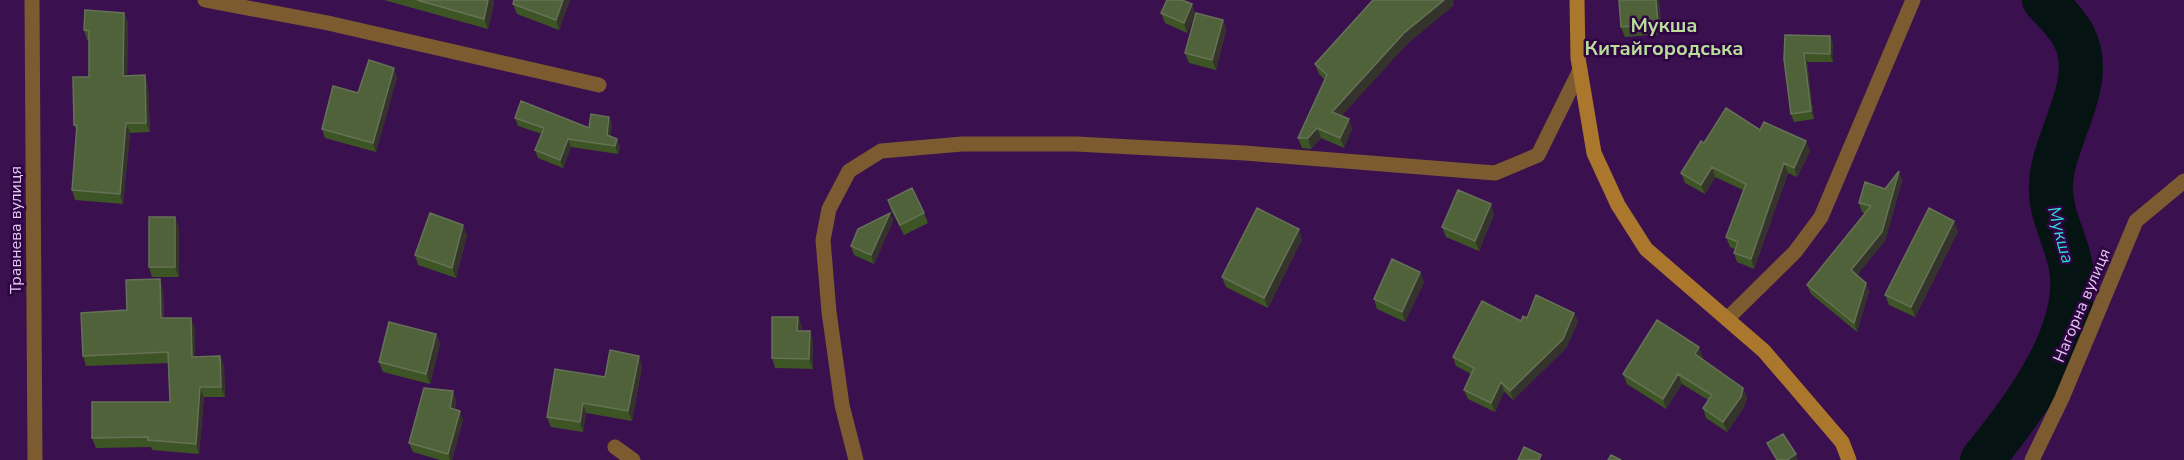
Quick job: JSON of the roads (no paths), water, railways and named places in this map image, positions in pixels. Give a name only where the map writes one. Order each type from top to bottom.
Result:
[{"type":"main road","points":[[1577,0],[1580,70],[1594,153],[1618,205],[1646,249],[1764,351],[1842,442],[1849,460]]},
{"type":"street","name":"Травнева вулиця","points":[[32,0],[35,460]]},
{"type":"street","points":[[205,0],[328,23],[599,85]]},
{"type":"street","points":[[1727,319],[1795,252],[1821,216],[1913,0]]},
{"type":"street","points":[[856,460],[840,393],[829,312],[823,240],[829,209],[849,171],[881,151],[962,144],[1076,144],[1245,153],[1495,172],[1538,154],[1580,70]]},
{"type":"street","name":"Нагорна вулиця","points":[[2032,460],[2062,398],[2136,221],[2184,181]]},
{"type":"street","points":[[615,447],[633,460]]},
{"type":"waterway","name":"Мукша","points":[[1982,460],[2013,421],[2043,374],[2056,350],[2071,300],[2070,264],[2053,208],[2051,184],[2059,147],[2078,90],[2081,71],[2080,53],[2070,30],[2044,0]]},
{"type":"district","name":"Мукша Китайгородська","points":[[1664,36]]}]
